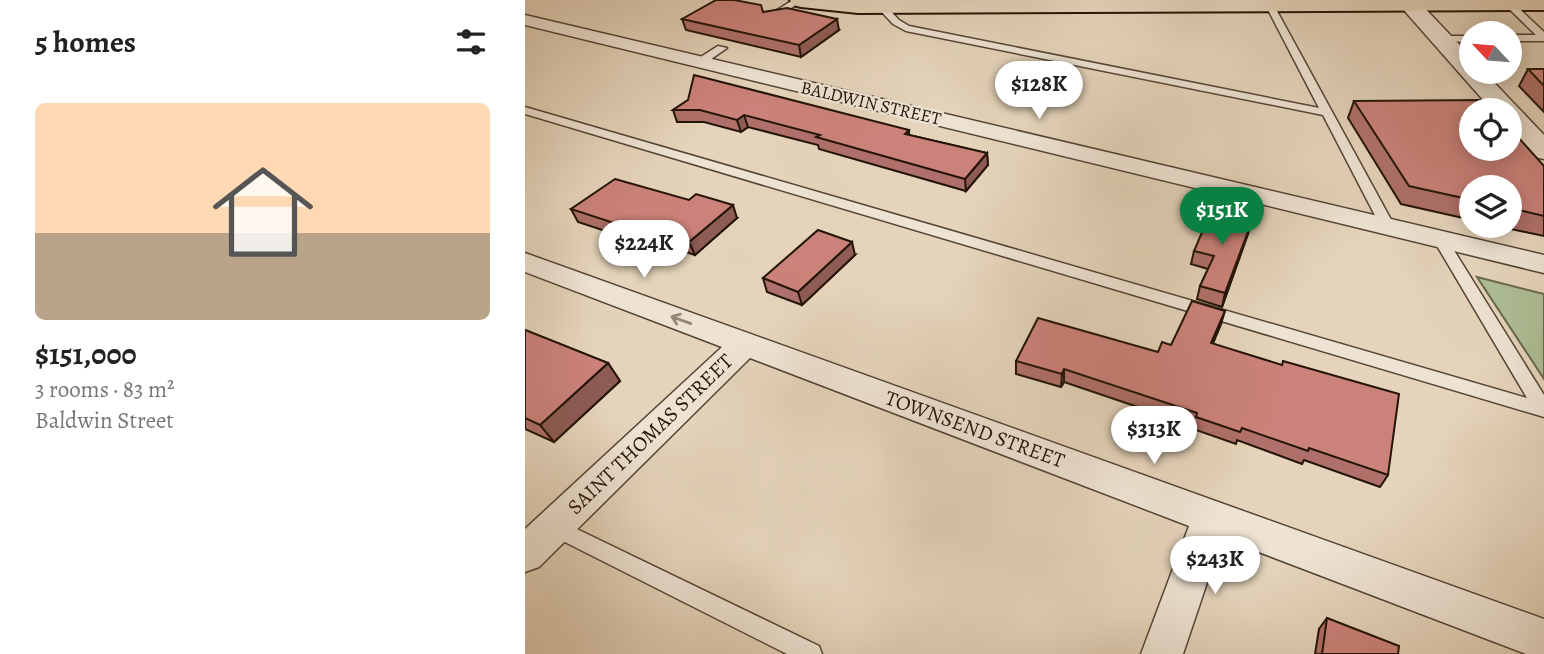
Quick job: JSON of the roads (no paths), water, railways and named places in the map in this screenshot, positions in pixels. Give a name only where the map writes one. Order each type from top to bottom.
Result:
[{"type":"main road","points":[[800,0],[881,6],[962,3],[1540,2]]},
{"type":"street","points":[[1408,2],[1495,98]]},
{"type":"street","name":"BALDWIN STREET","points":[[525,20],[1544,264]]},
{"type":"street","points":[[1522,128],[1544,151]]},
{"type":"street","name":"TOWNSEND STREET","points":[[525,262],[1544,640]]},
{"type":"street","name":"SAINT THOMAS STREET","points":[[525,554],[745,344]]},
{"type":"street","points":[[1162,654],[1211,517]]},
{"type":"lane","points":[[769,19],[800,0]]},
{"type":"lane","points":[[1268,3],[1388,227]]},
{"type":"lane","points":[[1508,4],[1544,38]]},
{"type":"lane","points":[[881,6],[896,22],[906,28],[1328,113]]},
{"type":"lane","points":[[1523,38],[1544,38]]},
{"type":"lane","points":[[1440,39],[1459,39]]},
{"type":"lane","points":[[699,62],[722,48]]},
{"type":"lane","points":[[525,110],[1544,409]]},
{"type":"lane","points":[[1440,239],[1544,409]]},
{"type":"lane","points":[[554,527],[785,648],[811,654]]}]
